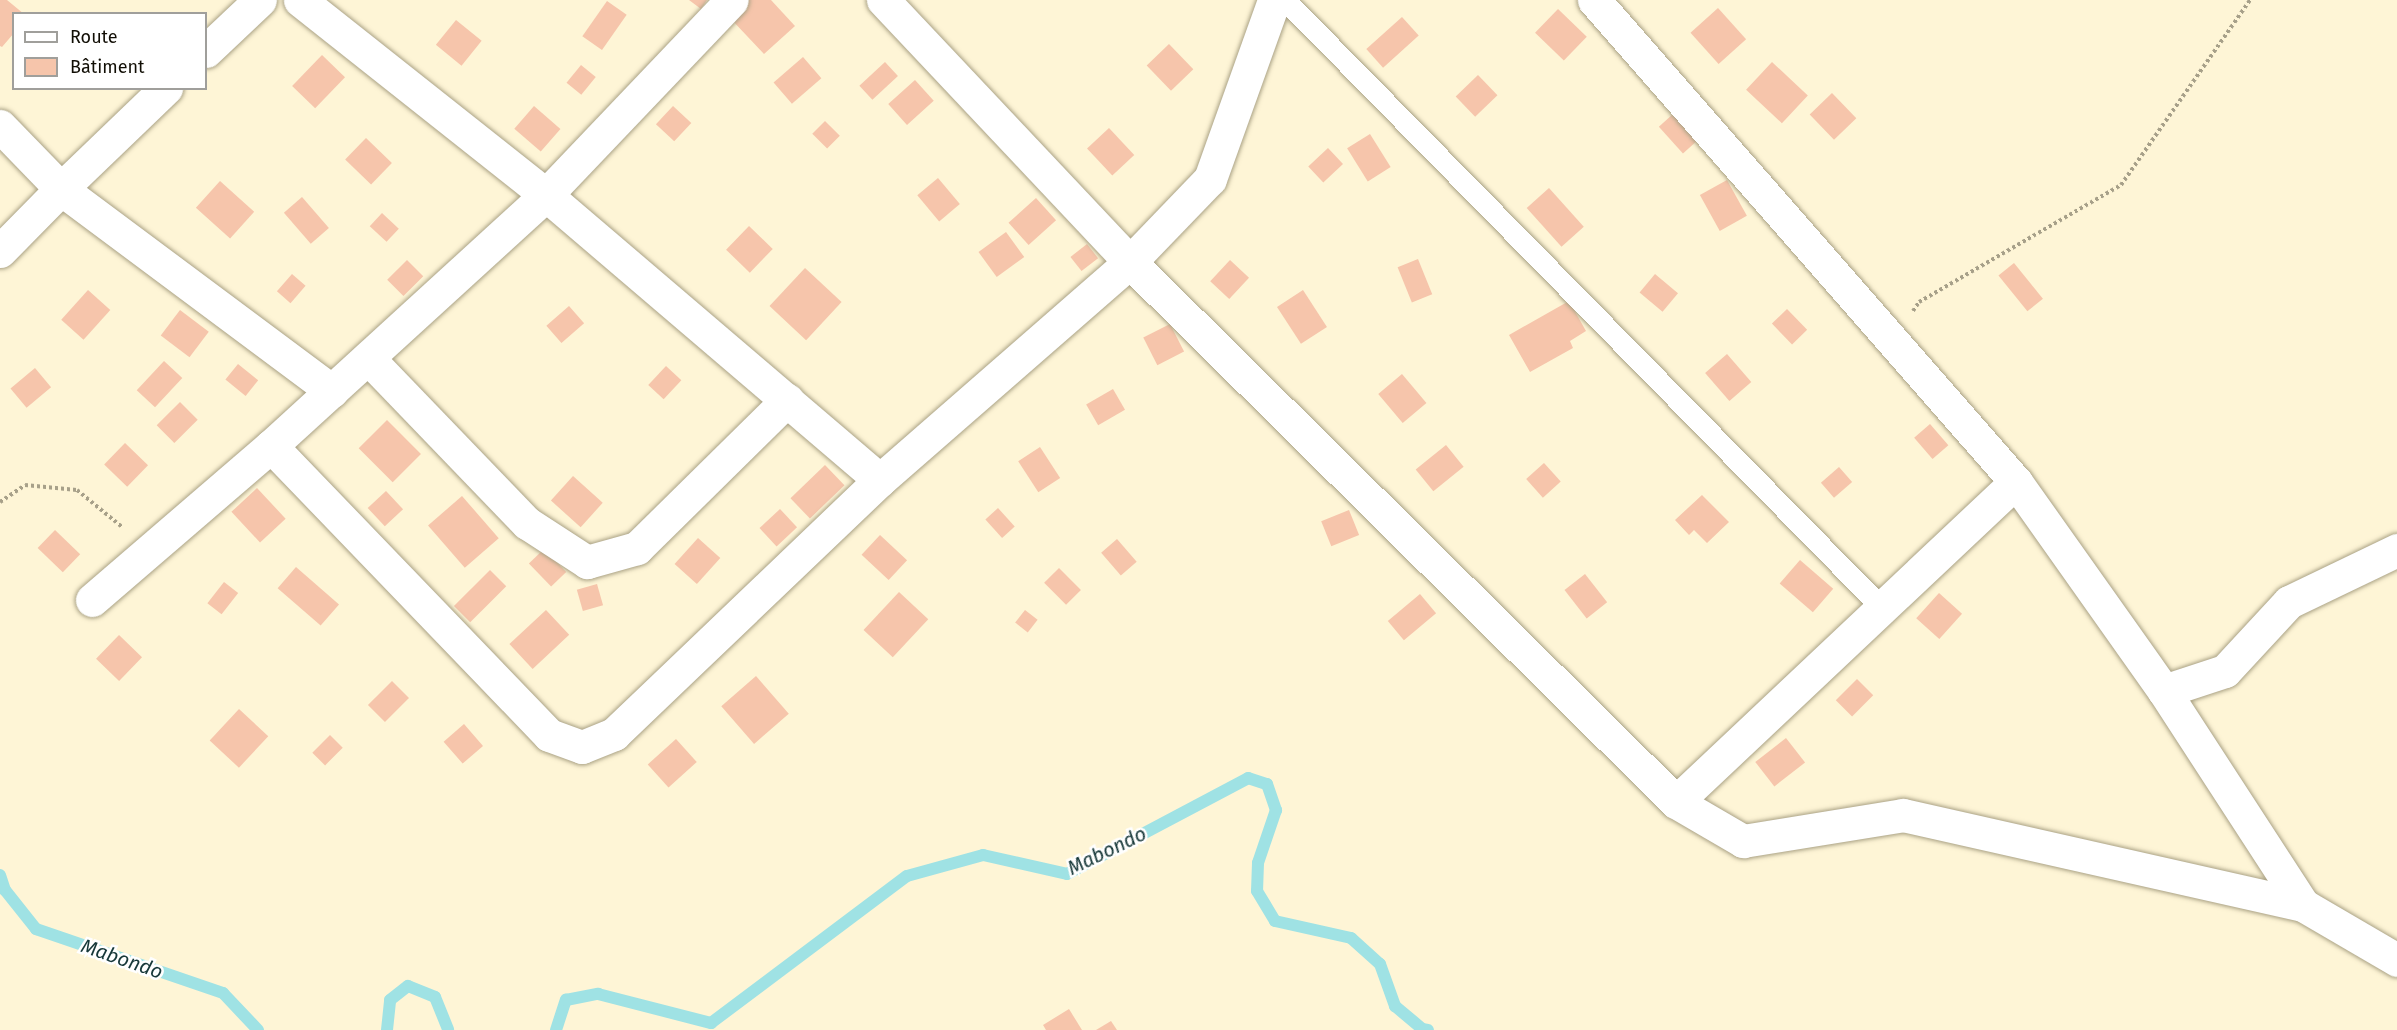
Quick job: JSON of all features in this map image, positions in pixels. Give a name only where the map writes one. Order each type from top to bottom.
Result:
[{"type":"street","points":[[207,50],[260,0]]},
{"type":"street","points":[[300,0],[546,195],[880,480]]},
{"type":"street","points":[[92,600],[271,446],[546,195],[732,0]]},
{"type":"street","points":[[883,0],[1130,262],[1676,802],[1743,840],[1903,815],[2303,904],[2397,960]]},
{"type":"street","points":[[271,446],[549,735],[582,747],[614,734],[880,480],[1130,262],[1209,179],[1274,0]]},
{"type":"street","points":[[1594,0],[2016,482],[2164,691],[2303,904]]},
{"type":"street","points":[[0,251],[164,90]]},
{"type":"street","points":[[0,126],[61,189],[332,391]]},
{"type":"street","points":[[368,358],[527,523],[587,562],[638,548],[787,400]]},
{"type":"street","points":[[1676,802],[2016,482]]},
{"type":"street","points":[[2164,691],[2225,671],[2289,602],[2397,550]]},
{"type":"lane","points":[[1285,0],[1882,608]]},
{"type":"path","points":[[1892,341],[1919,302],[2121,185],[2250,0]]},
{"type":"path","points":[[0,502],[25,485],[77,490],[150,550]]},
{"type":"building","points":[[0,0],[7,0],[22,12],[12,12],[12,35],[2,47],[0,46]]},
{"type":"building","points":[[689,0],[707,0],[701,9]]},
{"type":"building","points":[[749,0],[771,0],[795,26],[764,54],[730,18]]},
{"type":"building","points":[[607,1],[627,15],[602,50],[582,36]]},
{"type":"building","points":[[1718,8],[1746,39],[1719,64],[1691,33]]},
{"type":"building","points":[[1558,9],[1587,37],[1564,61],[1535,33]]},
{"type":"building","points":[[1402,17],[1419,36],[1383,68],[1366,49]]},
{"type":"building","points":[[456,20],[482,41],[462,66],[436,45]]},
{"type":"building","points":[[1169,44],[1193,69],[1171,91],[1147,66]]},
{"type":"building","points":[[322,55],[345,77],[315,108],[292,86]]},
{"type":"building","points":[[803,57],[821,78],[792,104],[774,83]]},
{"type":"building","points":[[885,62],[898,76],[872,100],[859,86]]},
{"type":"building","points":[[1772,62],[1808,95],[1782,123],[1746,90]]},
{"type":"building","points":[[581,65],[596,77],[581,95],[567,83]]},
{"type":"building","points":[[1478,75],[1497,95],[1475,117],[1456,97]]},
{"type":"building","points":[[915,80],[934,101],[907,125],[888,104]]},
{"type":"building","points":[[1832,93],[1856,118],[1834,140],[1810,115]]},
{"type":"building","points":[[534,106],[560,129],[541,152],[514,129]]},
{"type":"building","points":[[673,106],[691,123],[674,141],[656,124]]},
{"type":"building","points":[[1673,114],[1697,141],[1683,153],[1659,127]]},
{"type":"building","points":[[825,121],[840,136],[827,149],[812,134]]},
{"type":"building","points":[[1109,128],[1134,155],[1112,176],[1087,148]]},
{"type":"building","points":[[1370,134],[1391,167],[1368,181],[1347,148]]},
{"type":"building","points":[[366,138],[392,163],[371,185],[345,160]]},
{"type":"building","points":[[1328,148],[1343,164],[1323,183],[1308,166]]},
{"type":"building","points":[[938,178],[960,204],[939,221],[917,195]]},
{"type":"building","points":[[1727,180],[1747,216],[1720,231],[1700,195]]},
{"type":"building","points":[[220,181],[254,212],[230,239],[196,208]]},
{"type":"building","points":[[1549,188],[1584,227],[1562,247],[1527,208]]},
{"type":"building","points":[[302,197],[329,228],[311,244],[284,213]]},
{"type":"building","points":[[1036,198],[1056,220],[1029,245],[1009,223]]},
{"type":"building","points":[[382,213],[399,229],[387,242],[370,226]]},
{"type":"building","points":[[749,226],[773,249],[750,273],[726,250]]},
{"type":"building","points":[[1006,232],[1024,257],[997,277],[978,252]]},
{"type":"building","points":[[1087,244],[1098,258],[1082,271],[1070,257]]},
{"type":"building","points":[[1418,259],[1432,294],[1412,302],[1398,267]]},
{"type":"building","points":[[407,260],[423,276],[403,296],[387,280]]},
{"type":"building","points":[[1230,260],[1249,278],[1229,299],[1210,281]]},
{"type":"building","points":[[2014,263],[2043,299],[2027,311],[1998,276]]},
{"type":"building","points":[[805,268],[842,302],[806,340],[770,306]]},
{"type":"building","points":[[292,274],[306,286],[290,303],[277,291]]},
{"type":"building","points":[[1655,274],[1678,293],[1663,312],[1640,292]]},
{"type":"building","points":[[88,290],[110,310],[84,340],[61,320]]},
{"type":"building","points":[[1303,290],[1327,327],[1301,344],[1277,307]]},
{"type":"building","points":[[1569,301],[1586,331],[1570,341],[1573,348],[1530,372],[1509,335]]},
{"type":"building","points":[[569,306],[584,323],[561,343],[546,326]]},
{"type":"building","points":[[1787,309],[1807,330],[1792,344],[1772,324]]},
{"type":"building","points":[[180,310],[209,332],[189,357],[161,336]]},
{"type":"building","points":[[1170,324],[1184,352],[1157,365],[1143,338]]},
{"type":"building","points":[[1727,354],[1751,382],[1729,401],[1705,373]]},
{"type":"building","points":[[164,361],[182,378],[155,407],[137,390]]},
{"type":"building","points":[[238,364],[258,380],[246,396],[225,380]]},
{"type":"building","points":[[666,366],[681,380],[664,399],[648,385]]},
{"type":"building","points":[[35,368],[51,387],[27,408],[10,389]]},
{"type":"building","points":[[1402,374],[1426,403],[1403,423],[1378,394]]},
{"type":"building","points":[[1113,389],[1125,410],[1098,425],[1086,404]]},
{"type":"building","points":[[180,402],[198,420],[174,443],[157,425]]},
{"type":"building","points":[[387,420],[421,454],[393,482],[359,448]]},
{"type":"building","points":[[1930,424],[1948,445],[1933,459],[1914,438]]},
{"type":"building","points":[[125,443],[148,465],[127,487],[104,465]]},
{"type":"building","points":[[1446,445],[1464,467],[1433,491],[1416,470]]},
{"type":"building","points":[[1040,447],[1060,478],[1038,492],[1018,461]]},
{"type":"building","points":[[1544,463],[1561,482],[1543,498],[1526,479]]},
{"type":"building","points":[[825,465],[844,485],[810,518],[790,498]]},
{"type":"building","points":[[1839,467],[1852,482],[1834,498],[1821,483]]},
{"type":"building","points":[[573,476],[603,503],[581,527],[551,501]]},
{"type":"building","points":[[257,488],[286,519],[260,543],[231,512]]},
{"type":"building","points":[[386,491],[403,509],[385,526],[368,508]]},
{"type":"building","points":[[1702,495],[1729,522],[1707,543],[1694,530],[1689,535],[1675,520]]},
{"type":"building","points":[[462,496],[499,538],[465,568],[428,526]]},
{"type":"building","points":[[998,508],[1015,527],[1002,538],[985,519]]},
{"type":"building","points":[[780,509],[797,527],[777,546],[760,528]]},
{"type":"building","points":[[1349,510],[1359,535],[1331,546],[1321,521]]},
{"type":"building","points":[[55,530],[80,554],[63,572],[38,548]]},
{"type":"building","points":[[880,535],[907,560],[889,580],[862,555]]},
{"type":"building","points":[[698,538],[720,558],[697,584],[675,564]]},
{"type":"building","points":[[1117,539],[1137,562],[1121,575],[1101,553]]},
{"type":"building","points":[[544,549],[566,572],[551,587],[529,564]]},
{"type":"building","points":[[1800,560],[1833,589],[1813,612],[1780,583]]},
{"type":"building","points":[[296,567],[339,604],[321,626],[278,588]]},
{"type":"building","points":[[1059,568],[1081,590],[1066,605],[1044,583]]},
{"type":"building","points":[[490,570],[506,586],[470,622],[454,606]]},
{"type":"building","points":[[1585,574],[1607,602],[1587,618],[1565,590]]},
{"type":"building","points":[[224,582],[238,593],[222,614],[207,603]]},
{"type":"building","points":[[597,584],[603,605],[583,611],[577,590]]},
{"type":"building","points":[[899,592],[928,619],[893,657],[864,630]]},
{"type":"building","points":[[1939,593],[1962,614],[1939,639],[1916,618]]},
{"type":"building","points":[[1420,594],[1436,613],[1404,640],[1388,621]]},
{"type":"building","points":[[546,610],[569,635],[533,669],[509,644]]},
{"type":"building","points":[[1025,610],[1038,620],[1028,632],[1015,623]]},
{"type":"building","points":[[119,635],[142,657],[119,681],[96,659]]},
{"type":"building","points":[[756,676],[789,714],[754,744],[721,706]]},
{"type":"building","points":[[1857,679],[1873,695],[1852,716],[1836,700]]},
{"type":"building","points":[[392,681],[409,698],[385,722],[368,705]]},
{"type":"building","points":[[239,709],[268,736],[239,768],[210,740]]},
{"type":"building","points":[[464,724],[483,746],[463,764],[444,742]]},
{"type":"building","points":[[330,735],[343,748],[325,765],[312,753]]},
{"type":"building","points":[[1786,738],[1805,762],[1774,786],[1755,762]]},
{"type":"building","points":[[676,739],[697,762],[669,787],[648,764]]},
{"type":"building","points":[[1069,1009],[1082,1030],[1046,1030],[1043,1025]]},
{"type":"building","points":[[1111,1021],[1117,1030],[1096,1030]]},
{"type":"waterway","name":"Mabondo","points":[[556,1030],[566,1000],[598,994],[711,1023],[907,876],[983,855],[1067,874],[1248,778],[1267,784],[1276,810],[1258,863],[1257,891],[1275,921],[1351,938],[1380,964],[1395,1006],[1422,1029],[1428,1030]]},
{"type":"waterway","name":"Mabondo","points":[[0,875],[5,890],[36,929],[223,993],[258,1030]]},
{"type":"waterway","name":"Mabondo","points":[[387,1030],[390,1000],[408,986],[435,997],[448,1030]]}]
